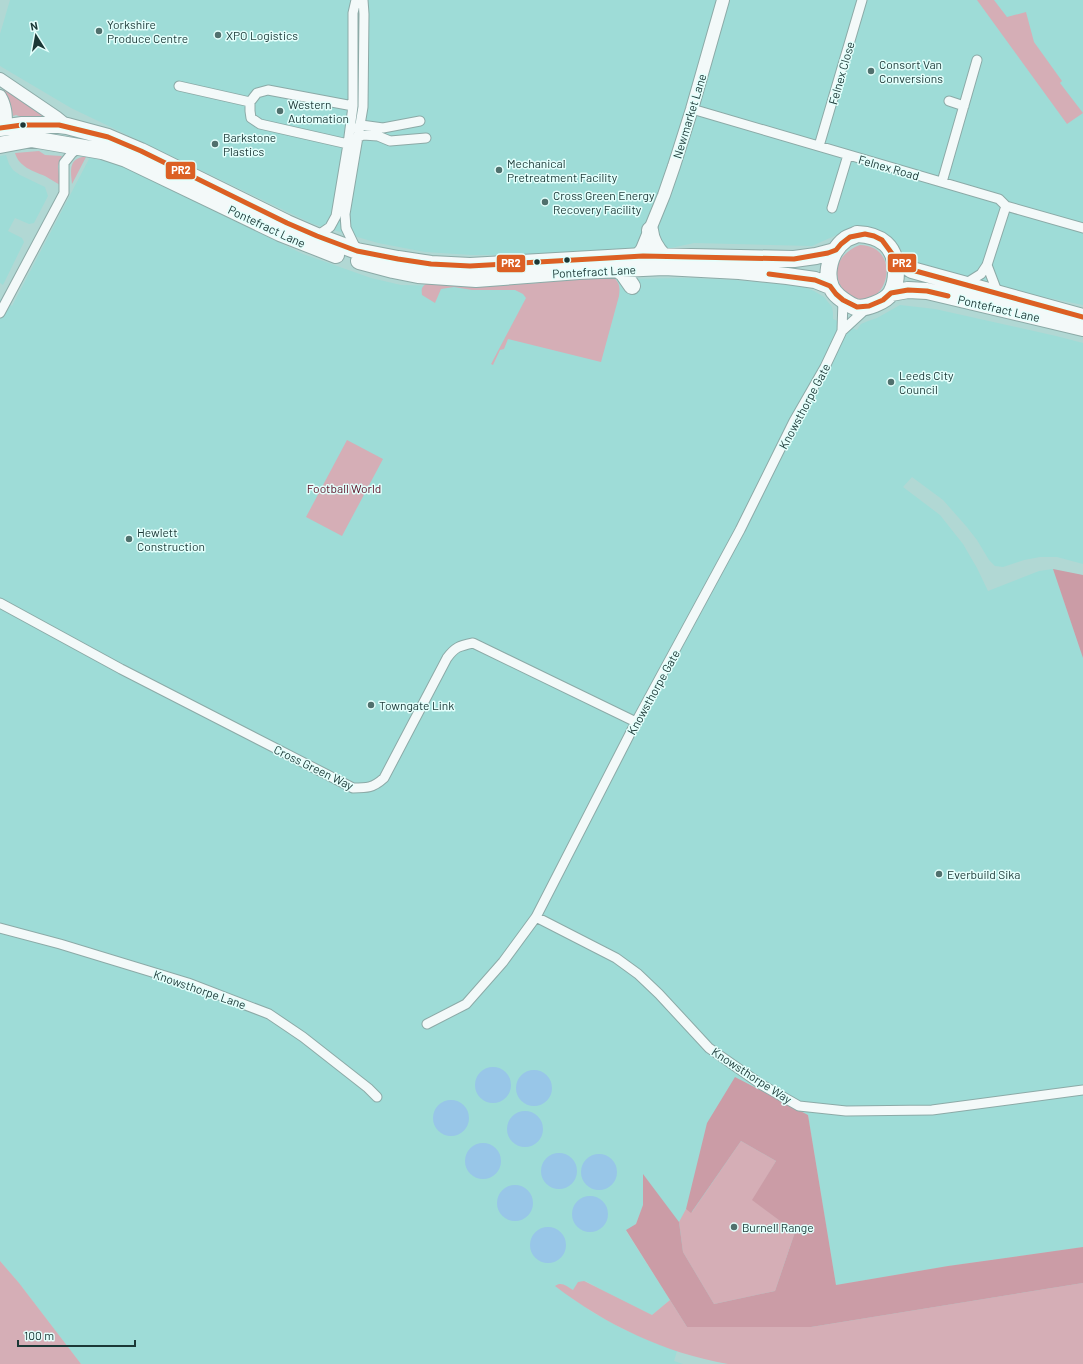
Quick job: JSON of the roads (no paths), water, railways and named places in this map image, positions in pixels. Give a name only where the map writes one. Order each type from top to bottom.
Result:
[{"type":"highway","name":"Pontefract Lane","points":[[1,136],[22,125],[66,126],[108,137],[141,151],[287,223],[317,236],[357,251],[431,264],[470,266],[631,257],[794,259],[816,256],[835,251]]},
{"type":"highway","name":"Pontefract Lane","points":[[1,136],[23,135],[32,139],[102,151],[126,159],[183,185],[280,233],[341,257],[393,270],[417,282],[664,267],[739,271],[816,280],[830,286]]},
{"type":"highway","points":[[650,230],[650,236],[655,246],[664,257]]},
{"type":"highway","points":[[857,234],[878,238],[891,250],[894,258],[896,277],[891,293],[883,300],[869,306],[857,307],[843,300],[830,286],[828,274],[830,261],[835,251],[847,238],[857,234]]},
{"type":"highway","name":"Pontefract Lane","points":[[894,258],[912,270],[1083,317]]},
{"type":"highway","points":[[617,269],[624,273],[632,286]]},
{"type":"highway","name":"Pontefract Lane","points":[[891,293],[908,290],[927,291],[1083,328]]},
{"type":"street","points":[[357,251],[346,228],[345,214],[362,121],[364,100],[363,0]]},
{"type":"street","name":"Newmarket Lane","points":[[631,257],[638,254],[642,249],[664,195],[692,109],[723,0]]},
{"type":"street","name":"Felnex Close","points":[[819,146],[862,0]]},
{"type":"street","points":[[317,236],[330,227],[336,216],[353,106],[355,5],[364,10]]},
{"type":"street","points":[[942,182],[977,60]]},
{"type":"street","name":"Pontefract Lane","points":[[0,79],[56,117],[66,126]]},
{"type":"street","points":[[180,86],[250,102]]},
{"type":"street","points":[[348,144],[260,124],[251,118],[250,102],[257,93],[268,90],[353,106],[362,121],[383,128],[420,121]]},
{"type":"street","points":[[0,96],[4,103],[6,113],[1,136]]},
{"type":"street","points":[[949,101],[964,106]]},
{"type":"street","name":"Felnex Road","points":[[692,109],[999,199],[1006,206],[1083,228]]},
{"type":"street","points":[[348,144],[354,139],[356,128],[362,121]]},
{"type":"street","points":[[359,137],[363,135],[378,136],[390,141],[426,138]]},
{"type":"street","points":[[0,313],[64,193],[64,163],[72,153],[80,147]]},
{"type":"street","points":[[832,208],[848,155]]},
{"type":"street","points":[[963,284],[981,274],[987,266],[1006,206]]},
{"type":"street","points":[[987,266],[998,294]]},
{"type":"street","name":"Knowsthorpe Gate","points":[[842,331],[843,300]]},
{"type":"street","name":"Knowsthorpe Gate","points":[[428,1024],[466,1004],[503,962],[536,917],[636,722],[740,530],[794,421],[825,367],[842,331],[869,306]]},
{"type":"street","name":"Cross Green Way","points":[[0,603],[121,669],[353,788],[376,786],[384,778],[447,658],[454,648],[463,645],[472,643],[636,722]]},
{"type":"street","name":"Knowsthorpe Way","points":[[536,917],[616,958],[638,974],[709,1048],[762,1085],[799,1106],[846,1111],[932,1110],[1083,1090]]},
{"type":"street","name":"Knowsthorpe Lane","points":[[0,928],[60,944],[188,983],[269,1014],[303,1037],[368,1088],[377,1097]]},
{"type":"place","name":"Yorkshire Produce Centre","points":[[99,31]]},
{"type":"place","name":"XPO Logistics","points":[[218,35]]},
{"type":"place","name":"Consort Van Conversions","points":[[871,71]]},
{"type":"place","name":"Western Automation","points":[[280,111]]},
{"type":"place","name":"Barkstone Plastics","points":[[215,144]]},
{"type":"place","name":"Mechanical Pretreatment Facility","points":[[499,170]]},
{"type":"place","name":"Cross Green Energy Recovery Facility","points":[[545,202]]},
{"type":"place","name":"Leeds City Council","points":[[891,382]]},
{"type":"place","name":"Hewlett Construction","points":[[129,539]]},
{"type":"place","name":"Towngate Link","points":[[371,705]]},
{"type":"place","name":"Everbuild Sika","points":[[939,874]]},
{"type":"place","name":"Burnell Range","points":[[734,1227]]},
{"type":"park label","name":"Football World","points":[[344,488]]}]
